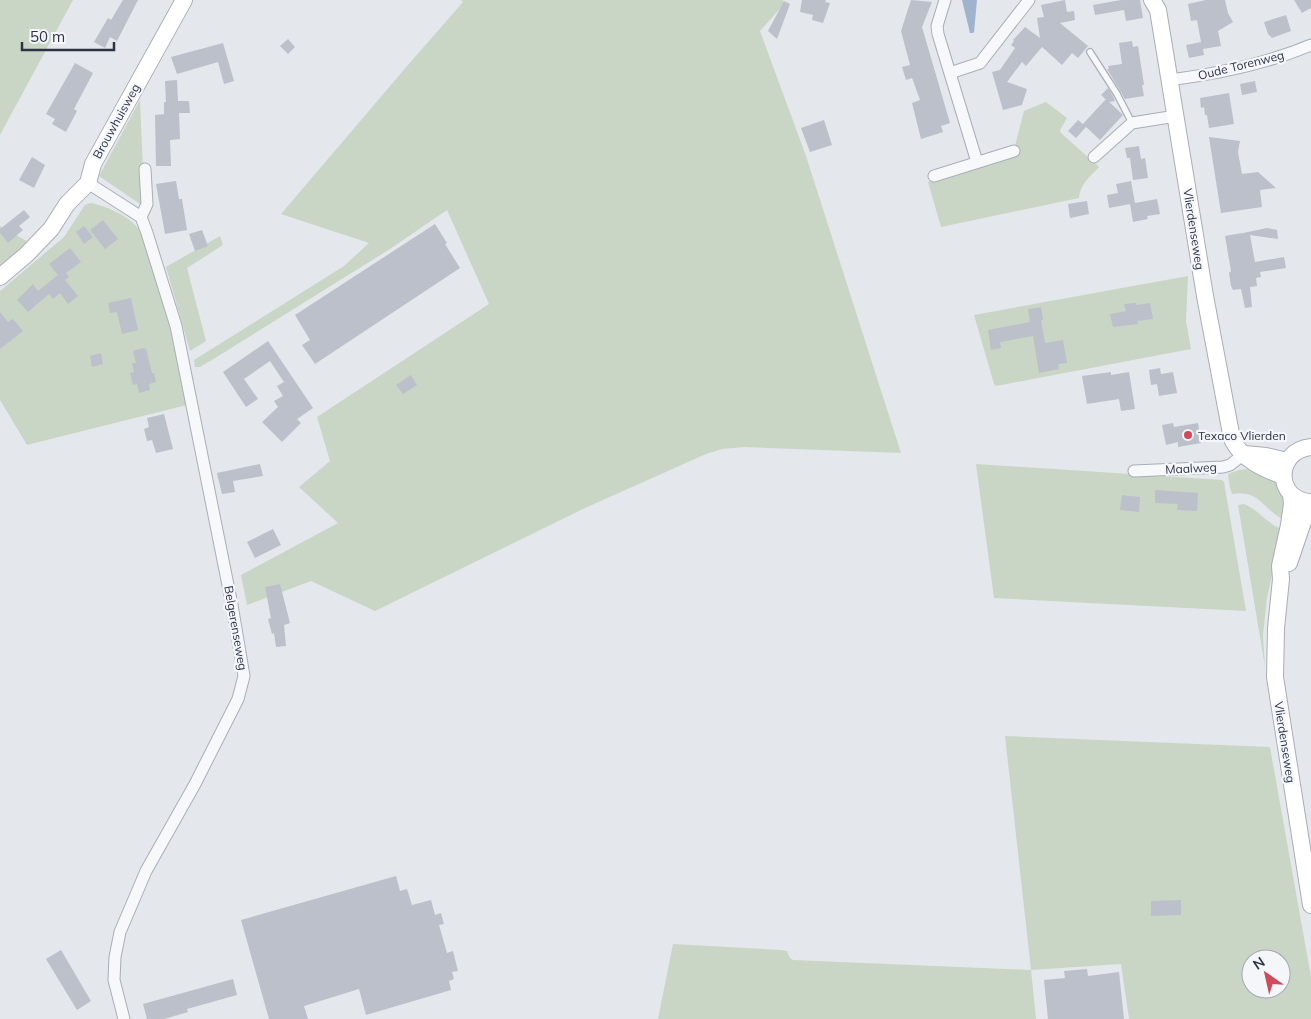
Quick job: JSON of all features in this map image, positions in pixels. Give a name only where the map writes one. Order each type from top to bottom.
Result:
[{"type":"street","name":"Brouwhuisweg","points":[[0,277],[26,255],[51,228],[67,204],[88,184],[93,164],[184,0]]},
{"type":"street","points":[[945,0],[937,26],[938,34],[977,162]]},
{"type":"street","points":[[950,73],[980,63],[1029,0]]},
{"type":"street","name":"Vlierdenseweg","points":[[1152,0],[1158,10],[1205,296],[1232,439],[1237,448],[1264,469],[1285,468]]},
{"type":"street","name":"Oude Torenweg","points":[[1169,80],[1208,75],[1261,62],[1311,45]]},
{"type":"street","points":[[1094,157],[1132,123],[1176,116]]},
{"type":"street","points":[[934,176],[1014,151]]},
{"type":"street","points":[[88,184],[141,217],[147,204],[145,169]]},
{"type":"street","name":"Belgerenseweg","points":[[124,1019],[114,980],[115,957],[120,932],[146,872],[196,784],[238,699],[244,676],[232,605],[176,326],[141,217]]},
{"type":"street","points":[[1311,447],[1301,449],[1293,454],[1285,468],[1285,483],[1291,494],[1311,504]]},
{"type":"street","name":"Maalweg","points":[[1134,471],[1224,467],[1230,465],[1244,454]]},
{"type":"street","name":"Vlierdenseweg","points":[[1291,494],[1292,504],[1280,566],[1281,579],[1276,628],[1275,677],[1311,905]]},
{"type":"street","name":"Vlierdenseweg","points":[[1281,579],[1311,504]]},
{"type":"lane","points":[[1090,52],[1132,123]]},
{"type":"green space","points":[[0,0],[73,0],[0,135]]},
{"type":"green space","points":[[461,0],[783,0],[784,4],[760,31],[806,156],[901,453],[744,447],[722,449],[706,454],[585,508],[375,611],[311,581],[247,605],[241,575],[338,523],[299,487],[330,461],[317,417],[489,304],[447,210],[390,249],[200,367],[195,367],[194,360],[344,266],[369,243],[281,214],[463,2]]},
{"type":"green space","points":[[140,100],[144,193],[140,204],[99,176]]},
{"type":"green space","points":[[1046,102],[1067,118],[1060,130],[1061,133],[1099,167],[1083,185],[1079,198],[941,227],[928,182],[1018,154],[1015,146],[1024,111]]},
{"type":"green space","points":[[91,203],[111,209],[130,220],[149,247],[177,357],[187,405],[27,445],[0,400],[0,291],[64,237],[85,205]]},
{"type":"green space","points":[[0,226],[30,243],[0,269]]},
{"type":"green space","points":[[220,236],[223,245],[187,268],[206,341],[190,351],[166,267]]},
{"type":"green space","points":[[1188,276],[1186,321],[1191,349],[996,386],[994,384],[974,315]]},
{"type":"green space","points":[[976,464],[1222,480],[1224,482],[1246,611],[994,598]]},
{"type":"green space","points":[[1247,469],[1265,474],[1275,480],[1283,490],[1286,499],[1285,520],[1256,498],[1242,493],[1232,494],[1228,474]]},
{"type":"green space","points":[[1244,504],[1282,529],[1267,598],[1263,635],[1265,667],[1238,505]]},
{"type":"green space","points":[[1005,736],[1270,747],[1311,977],[1311,1019],[1129,1019],[1121,964],[1031,970]]},
{"type":"green space","points":[[673,944],[780,950],[787,951],[793,960],[1031,970],[1036,1019],[658,1019]]},
{"type":"water","points":[[962,0],[977,0],[973,33],[970,33]]},
{"type":"building","points":[[123,0],[138,0],[117,41],[110,37],[105,48],[94,42],[108,18],[111,20]]},
{"type":"building","points":[[802,0],[826,0],[825,2],[830,3],[823,23],[812,20],[813,15],[800,12]]},
{"type":"building","points":[[911,0],[932,2],[922,27],[950,123],[941,126],[943,132],[921,139],[912,103],[920,100],[912,78],[906,80],[902,67],[910,65],[901,31]]},
{"type":"building","points":[[1065,0],[1067,12],[1074,11],[1075,20],[1060,23],[1088,46],[1078,58],[1072,53],[1062,65],[1042,47],[1026,66],[1022,62],[1007,82],[1027,89],[1022,105],[1003,110],[992,72],[1000,70],[1015,48],[1011,45],[1013,40],[1025,27],[1040,38],[1037,18],[1044,17],[1041,5]]},
{"type":"building","points":[[1121,0],[1140,0],[1143,18],[1126,21],[1124,10],[1095,15],[1093,5]]},
{"type":"building","points":[[1206,0],[1225,0],[1228,13],[1233,22],[1218,31],[1221,46],[1203,49],[1204,55],[1189,58],[1186,45],[1201,42],[1197,20],[1191,21],[1188,4]]},
{"type":"building","points":[[1294,0],[1311,0],[1311,8],[1302,13]]},
{"type":"building","points":[[784,1],[790,4],[777,39],[768,31]]},
{"type":"building","points":[[1286,15],[1291,31],[1272,38],[1268,34],[1264,22]]},
{"type":"building","points":[[288,39],[295,47],[288,54],[280,46]]},
{"type":"building","points":[[1132,41],[1133,47],[1138,46],[1144,96],[1125,99],[1107,69],[1109,69],[1108,66],[1122,64],[1119,43]]},
{"type":"building","points":[[223,43],[234,81],[224,84],[218,62],[177,74],[171,57]]},
{"type":"building","points":[[75,63],[93,73],[74,109],[77,111],[66,132],[52,124],[55,119],[46,114]]},
{"type":"building","points":[[177,80],[178,101],[189,101],[190,113],[179,113],[180,139],[170,140],[171,166],[156,166],[155,115],[164,114],[164,102],[166,102],[165,81]]},
{"type":"building","points":[[1255,81],[1257,92],[1242,95],[1240,84]]},
{"type":"building","points":[[1108,88],[1115,101],[1109,102],[1101,95]]},
{"type":"building","points":[[1229,93],[1234,124],[1209,128],[1204,107],[1201,108],[1200,98]]},
{"type":"building","points":[[1106,99],[1123,115],[1100,140],[1086,127],[1076,138],[1068,131],[1078,120],[1083,124]]},
{"type":"building","points":[[824,120],[832,145],[810,152],[801,128]]},
{"type":"building","points":[[1209,137],[1240,141],[1238,152],[1242,174],[1258,172],[1276,188],[1260,190],[1262,207],[1221,213]]},
{"type":"building","points":[[1139,146],[1141,159],[1145,158],[1148,178],[1133,180],[1130,158],[1127,158],[1125,148]]},
{"type":"building","points":[[32,157],[45,165],[34,188],[19,180]]},
{"type":"building","points":[[176,181],[179,199],[182,199],[187,230],[165,234],[156,184]]},
{"type":"building","points":[[1131,181],[1135,203],[1157,199],[1160,214],[1147,216],[1148,219],[1133,222],[1130,204],[1109,208],[1107,195],[1118,193],[1116,184]]},
{"type":"building","points":[[1087,201],[1089,214],[1070,218],[1068,204]]},
{"type":"building","points":[[24,210],[30,217],[19,226],[23,230],[8,243],[0,233],[0,229]]},
{"type":"building","points":[[103,220],[118,239],[105,249],[90,230]]},
{"type":"building","points":[[435,224],[460,268],[315,364],[302,345],[310,340],[295,315]]},
{"type":"building","points":[[84,226],[93,237],[84,244],[76,232]]},
{"type":"building","points":[[1267,228],[1277,230],[1278,239],[1250,235],[1255,262],[1284,257],[1286,268],[1260,272],[1261,277],[1256,278],[1257,286],[1250,287],[1252,307],[1245,308],[1241,289],[1233,290],[1231,286],[1229,273],[1231,271],[1225,236]]},
{"type":"building","points":[[202,230],[208,246],[195,251],[189,234]]},
{"type":"building","points":[[70,248],[81,262],[66,273],[69,277],[65,280],[78,296],[68,304],[60,293],[53,299],[49,294],[28,312],[17,300],[33,284],[38,291],[58,275],[49,264]]},
{"type":"building","points":[[131,298],[138,330],[122,334],[117,312],[110,313],[108,303]]},
{"type":"building","points":[[1136,303],[1136,305],[1150,303],[1153,319],[1137,321],[1138,324],[1113,327],[1110,314],[1126,311],[1124,304]]},
{"type":"building","points":[[1041,307],[1045,343],[1063,340],[1067,363],[1058,364],[1059,369],[1039,373],[1033,336],[1000,342],[1001,348],[991,350],[988,330],[1030,322],[1028,309]]},
{"type":"building","points":[[0,312],[8,322],[13,319],[23,331],[0,349]]},
{"type":"building","points":[[268,341],[313,408],[297,419],[301,423],[282,442],[262,422],[278,407],[274,401],[283,396],[277,386],[284,382],[270,361],[244,379],[258,399],[246,407],[223,372]]},
{"type":"building","points":[[146,349],[156,382],[149,384],[150,390],[139,393],[137,384],[133,385],[130,373],[134,372],[132,363],[136,363],[133,351]]},
{"type":"building","points":[[101,353],[103,364],[92,367],[90,356]]},
{"type":"building","points":[[1160,368],[1161,374],[1173,372],[1177,393],[1159,396],[1157,384],[1151,385],[1149,370]]},
{"type":"building","points":[[1111,372],[1111,375],[1129,372],[1135,409],[1121,411],[1119,399],[1087,404],[1082,376]]},
{"type":"building","points":[[411,375],[417,385],[403,394],[396,385]]},
{"type":"building","points":[[164,414],[173,449],[156,453],[152,440],[147,441],[144,429],[149,427],[147,418]]},
{"type":"building","points":[[1173,423],[1174,427],[1198,423],[1201,443],[1178,447],[1178,442],[1166,445],[1162,425]]},
{"type":"building","points":[[260,464],[263,476],[233,481],[235,492],[222,494],[217,473]]},
{"type":"building","points":[[1155,490],[1198,493],[1197,511],[1177,510],[1178,504],[1155,503]]},
{"type":"building","points":[[1122,495],[1140,497],[1139,512],[1120,510]]},
{"type":"building","points":[[273,529],[281,545],[255,558],[247,542]]},
{"type":"building","points":[[280,584],[290,623],[284,625],[286,646],[276,647],[274,633],[272,634],[268,619],[271,618],[265,587]]},
{"type":"building","points":[[396,876],[400,891],[407,889],[412,905],[431,900],[435,915],[441,913],[444,924],[439,925],[447,953],[453,951],[458,971],[452,972],[454,979],[449,981],[451,990],[366,1015],[359,989],[304,1006],[308,1019],[269,1019],[241,920]]},
{"type":"building","points":[[1181,900],[1181,915],[1151,916],[1151,901]]},
{"type":"building","points":[[61,950],[91,1001],[77,1010],[46,959]]},
{"type":"building","points":[[1087,969],[1088,976],[1119,972],[1124,1019],[1048,1019],[1044,980],[1065,978],[1064,971]]},
{"type":"building","points":[[233,979],[237,995],[187,1009],[188,1012],[164,1019],[147,1019],[143,1004]]},
{"type":"place","name":"Texaco Vlierden","points":[[1188,435]]}]
